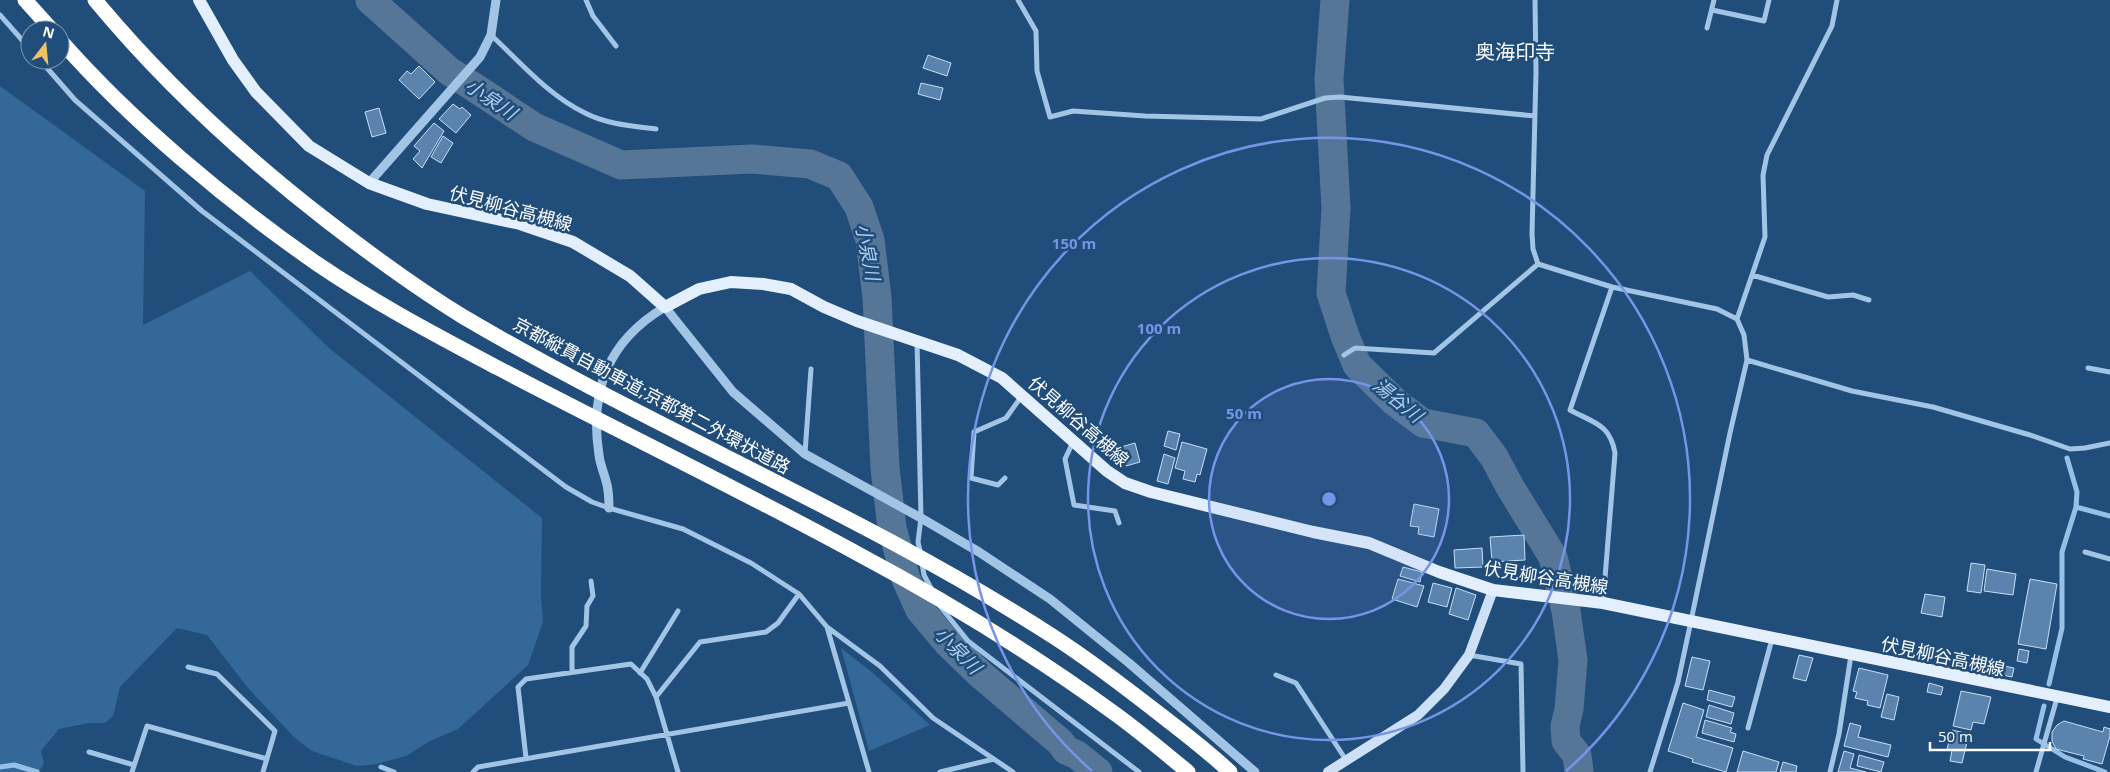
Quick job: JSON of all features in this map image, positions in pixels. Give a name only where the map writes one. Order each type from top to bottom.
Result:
[{"type":"highway","points":[[26,0],[43,20]]},
{"type":"highway","name":"京都縦貫自動車道;京都第二外環状道路","points":[[95,0],[123,33],[198,110],[296,197],[370,254],[460,315],[585,384],[872,532],[969,585],[1055,638],[1086,660],[1133,694],[1230,772]]},
{"type":"highway","points":[[70,51],[156,135],[232,200],[316,263],[414,323],[574,408],[859,554],[955,608],[1038,660],[1116,715],[1188,772]]},
{"type":"main road","name":"伏見柳谷高槻線","points":[[199,0],[233,60],[256,92],[309,146],[369,183],[427,204],[520,224],[573,242],[630,276],[665,307],[699,288],[731,282],[763,284],[791,289],[824,307],[958,355],[1002,378],[1107,471],[1131,485],[1151,492],[1294,527],[1369,543],[1438,572],[1493,590],[1603,603],[2110,707]]},
{"type":"main road","points":[[1328,772],[1418,715],[1444,689],[1469,655],[1493,590]]},
{"type":"street","points":[[369,183],[480,58],[491,35],[496,0]]},
{"type":"street","points":[[586,0],[593,16],[616,46]]},
{"type":"street","points":[[1018,0],[1036,31],[1037,71],[1050,117],[1073,111],[1145,116],[1261,119],[1325,98],[1340,97],[1535,116]]},
{"type":"street","points":[[1535,0],[1532,234],[1533,249],[1538,264]]},
{"type":"street","points":[[1707,28],[1714,0]]},
{"type":"street","points":[[1712,10],[1764,21],[1769,0]]},
{"type":"street","points":[[1737,319],[1765,237],[1764,175],[1767,155],[1832,26],[1837,0]]},
{"type":"street","points":[[0,15],[20,38]]},
{"type":"street","points":[[491,35],[558,98],[586,114],[618,124],[656,129]]},
{"type":"street","points":[[49,70],[75,100],[202,212],[566,487],[592,502],[683,529],[751,563],[799,594],[827,627],[880,666],[934,718],[1013,772]]},
{"type":"street","points":[[1538,264],[1612,287],[1717,309],[1737,319],[1744,335],[1747,360],[1678,682],[1650,772]]},
{"type":"street","points":[[1344,355],[1355,348],[1434,353],[1538,264]]},
{"type":"street","points":[[1752,275],[1828,297],[1853,295],[1869,300]]},
{"type":"street","points":[[1603,603],[1615,453],[1612,440],[1606,430],[1570,410],[1612,287]]},
{"type":"street","points":[[610,508],[607,483],[599,456],[596,413],[604,377],[616,350],[629,333],[648,317],[665,307],[733,392],[805,454],[979,552],[1050,599],[1129,663],[1255,772]]},
{"type":"street","points":[[914,339],[918,542],[924,575],[941,607],[968,641],[1139,772]]},
{"type":"street","points":[[1747,360],[1852,391],[1933,407],[2030,434],[2070,448],[2085,448],[2110,443]]},
{"type":"street","points":[[805,454],[812,368]]},
{"type":"street","points":[[2088,368],[2110,372]]},
{"type":"street","points":[[1006,478],[998,485],[971,478],[974,432],[1006,418],[1022,394]]},
{"type":"street","points":[[1074,441],[1065,459],[1074,505],[1115,511],[1119,523]]},
{"type":"street","points":[[2085,552],[2110,559]]},
{"type":"street","points":[[572,672],[572,648],[586,626],[587,606],[593,596],[591,581]]},
{"type":"street","points":[[656,697],[700,642],[766,632],[778,623],[799,594]]},
{"type":"street","points":[[640,673],[678,611]]},
{"type":"street","points":[[827,627],[869,772]]},
{"type":"street","points":[[1748,728],[1773,638]]},
{"type":"street","points":[[1469,655],[1522,664],[1523,772]]},
{"type":"street","points":[[1830,772],[1839,734],[1851,655]]},
{"type":"street","points":[[526,758],[518,687],[526,679],[631,664],[647,679],[656,697],[678,772]]},
{"type":"street","points":[[188,667],[217,674],[275,731],[264,772]]},
{"type":"street","points":[[1276,675],[1296,684],[1346,760]]},
{"type":"street","points":[[2036,772],[2058,697]]},
{"type":"street","points":[[473,772],[478,767],[526,758],[849,703]]},
{"type":"street","points":[[132,772],[146,726],[267,759]]},
{"type":"street","points":[[89,752],[134,765]]},
{"type":"street","points":[[940,772],[994,759]]},
{"type":"street","points":[[381,767],[394,772]]},
{"type":"shaded area","points":[[0,86],[145,191],[143,325],[250,271],[329,348],[542,518],[541,596],[543,622],[528,665],[458,729],[430,741],[406,756],[377,764],[357,766],[312,751],[295,738],[248,688],[207,635],[177,628],[120,687],[113,716],[105,723],[88,723],[59,729],[41,751],[44,763],[39,772],[0,772]]},
{"type":"shaded area","points":[[841,648],[873,673],[930,725],[869,751]]},
{"type":"building","points":[[928,55],[951,63],[947,76],[923,68]]},
{"type":"building","points":[[419,66],[435,82],[419,99],[399,80],[407,71],[411,74]]},
{"type":"building","points":[[921,83],[943,88],[940,100],[918,94]]},
{"type":"building","points":[[453,104],[460,109],[462,107],[471,115],[456,133],[439,119]]},
{"type":"building","points":[[379,108],[386,133],[372,137],[365,112]]},
{"type":"building","points":[[434,123],[444,131],[422,168],[413,159],[420,151],[414,146]]},
{"type":"building","points":[[443,136],[453,143],[441,163],[431,157]]},
{"type":"building","points":[[1168,431],[1180,434],[1176,450],[1164,446]]},
{"type":"building","points":[[1182,442],[1207,449],[1200,475],[1197,474],[1195,482],[1183,479],[1185,471],[1175,468]]},
{"type":"building","points":[[1135,443],[1140,462],[1126,466],[1121,447]]},
{"type":"building","points":[[1164,454],[1175,458],[1168,484],[1157,481]]},
{"type":"building","points":[[1414,504],[1439,509],[1434,537],[1418,534],[1419,527],[1410,526]]},
{"type":"building","points":[[1524,535],[1525,560],[1492,562],[1490,537]]},
{"type":"building","points":[[1482,548],[1483,567],[1455,568],[1454,550]]},
{"type":"building","points":[[1971,563],[1985,565],[1981,593],[1967,591]]},
{"type":"building","points":[[1403,567],[1422,572],[1420,582],[1400,576]]},
{"type":"building","points":[[1987,569],[2016,574],[2013,595],[1984,591]]},
{"type":"building","points":[[1398,579],[1424,586],[1417,607],[1392,599]]},
{"type":"building","points":[[2030,579],[2057,584],[2046,649],[2018,644]]},
{"type":"building","points":[[1433,583],[1452,588],[1447,607],[1428,602]]},
{"type":"building","points":[[1456,588],[1476,595],[1468,620],[1449,614]]},
{"type":"building","points":[[1925,594],[1945,597],[1942,617],[1921,613]]},
{"type":"building","points":[[2019,649],[2029,651],[2027,663],[2017,661]]},
{"type":"building","points":[[1799,655],[1813,658],[1806,681],[1793,678]]},
{"type":"building","points":[[1692,657],[1710,661],[1703,690],[1685,686]]},
{"type":"building","points":[[1994,664],[2014,668],[2012,677],[1989,672],[1990,667],[1993,668]]},
{"type":"building","points":[[1859,668],[1888,675],[1880,708],[1867,705],[1868,701],[1855,698],[1857,692],[1853,691]]},
{"type":"building","points":[[1929,683],[1943,687],[1941,695],[1927,692]]},
{"type":"building","points":[[1709,690],[1735,697],[1732,707],[1707,700]]},
{"type":"building","points":[[1961,691],[1991,697],[1984,724],[1973,722],[1971,730],[1953,726]]},
{"type":"building","points":[[1887,694],[1899,697],[1894,720],[1881,717]]},
{"type":"building","points":[[1683,703],[1704,710],[1696,737],[1733,748],[1726,772],[1692,762],[1693,759],[1668,751]]},
{"type":"building","points":[[1709,705],[1734,713],[1731,724],[1706,717]]},
{"type":"building","points":[[1705,720],[1732,728],[1730,732],[1736,734],[1734,742],[1702,733]]},
{"type":"building","points":[[2064,721],[2103,732],[2104,727],[2110,729],[2110,736],[2102,764],[2083,759],[2084,756],[2056,749],[2052,741],[2052,732],[2057,725]]},
{"type":"building","points":[[1850,723],[1861,726],[1858,737],[1891,745],[1888,757],[1844,746]]},
{"type":"building","points":[[1952,730],[1969,734],[1962,763],[1950,761],[1952,750],[1947,749]]},
{"type":"building","points":[[1743,751],[1779,762],[1776,772],[1737,772]]},
{"type":"building","points":[[1844,751],[1854,754],[1850,768],[1866,772],[1838,772]]},
{"type":"building","points":[[1859,755],[1884,762],[1881,772],[1857,766]]},
{"type":"building","points":[[1783,762],[1797,766],[1796,772],[1780,772]]},
{"type":"waterway","name":"小泉川","points":[[370,0],[449,71],[534,127],[621,165],[752,159],[810,164],[839,176],[859,207],[870,240],[877,297],[885,468],[892,528],[906,579],[920,610],[947,642],[980,674],[1060,742],[1066,750],[1077,755],[1098,772]]},
{"type":"waterway","name":"湯谷川","points":[[1335,0],[1329,79],[1336,208],[1331,293],[1357,365],[1395,402],[1423,423],[1476,433],[1494,457],[1553,557],[1566,611],[1573,660],[1569,709],[1565,726],[1566,741],[1577,755],[1579,772]]},
{"type":"waterway","points":[[2049,684],[2062,628],[2062,552],[2076,507],[2077,492],[2067,458]]},
{"type":"waterway","points":[[2076,507],[2110,516]]},
{"type":"waterway","points":[[2044,706],[2036,739],[2065,757],[2105,772]]},
{"type":"waterway","points":[[0,767],[14,765],[37,772]]},
{"type":"district","name":"奥海印寺","points":[[1515,51]]}]
